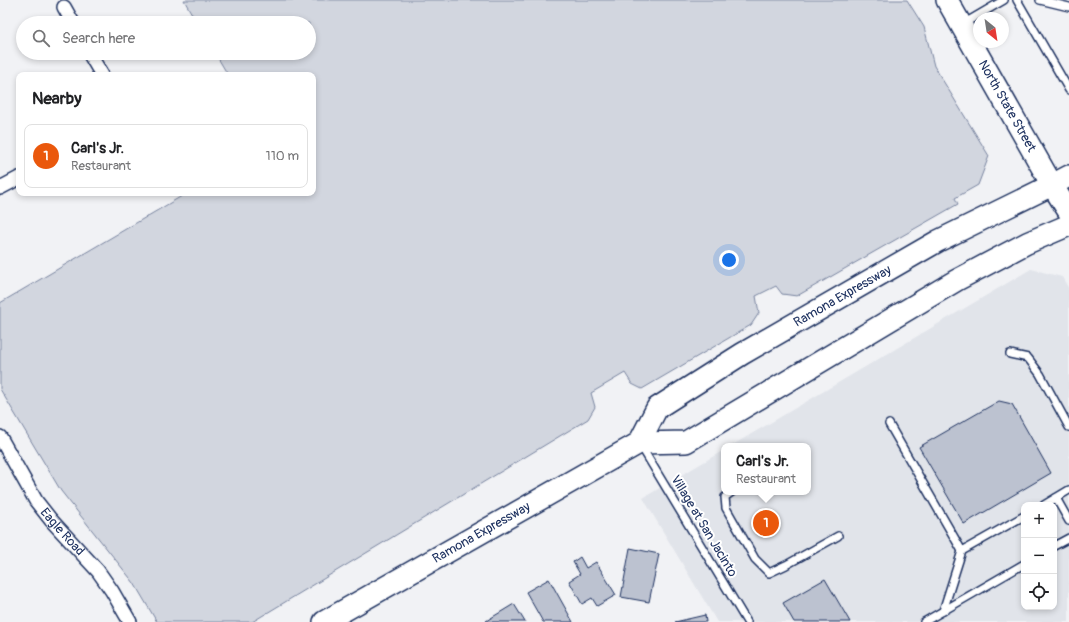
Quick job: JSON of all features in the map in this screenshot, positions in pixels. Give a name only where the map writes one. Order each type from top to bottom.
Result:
[{"type":"main road","name":"North State Street","points":[[947,0],[1061,181],[1069,212]]},
{"type":"main road","name":"Ramona Expressway","points":[[639,443],[657,408],[742,354],[938,241],[1061,181]]},
{"type":"main road","name":"Ramona Expressway","points":[[324,622],[639,443],[686,442],[957,280],[1027,243],[1069,225]]},
{"type":"street","points":[[64,8],[69,16]]},
{"type":"street","points":[[93,60],[100,72]]},
{"type":"street","points":[[0,188],[16,180]]},
{"type":"street","name":"Eagle Road","points":[[0,437],[36,500],[51,520],[98,571],[112,591],[130,622]]},
{"type":"lane","points":[[962,25],[1004,0]]},
{"type":"lane","points":[[1017,0],[1069,90]]},
{"type":"lane","points":[[1040,0],[1069,7]]},
{"type":"lane","points":[[1010,354],[1028,358],[1040,374],[1069,427]]},
{"type":"lane","points":[[889,424],[962,551]]},
{"type":"lane","name":"Village at San Jacinto","points":[[639,443],[747,622]]},
{"type":"lane","points":[[1049,502],[1069,490]]},
{"type":"lane","points":[[728,495],[726,497],[726,508],[755,559],[769,573],[838,536]]},
{"type":"lane","points":[[1056,498],[1069,520]]},
{"type":"lane","points":[[943,611],[962,551],[1021,518]]},
{"type":"lane","points":[[1057,544],[1069,538]]},
{"type":"lane","points":[[924,622],[1021,566]]},
{"type":"shaded area","points":[[184,0],[907,0],[924,27],[934,66],[989,156],[978,185],[955,198],[958,204],[797,296],[782,294],[776,286],[756,296],[759,313],[751,325],[642,389],[632,384],[625,373],[591,393],[595,407],[588,419],[252,622],[157,622],[134,583],[61,491],[0,389],[0,303],[182,196],[316,196],[316,72],[226,72],[219,60],[316,60],[316,16],[193,16]]},
{"type":"shaded area","points":[[1031,269],[1062,277],[1069,289],[1069,622],[717,622],[643,498],[721,452],[721,495],[811,495],[811,443],[736,443]]},
{"type":"building","points":[[999,401],[1012,404],[1051,473],[964,524],[919,447]]},
{"type":"building","points":[[630,548],[659,554],[649,602],[621,597]]},
{"type":"building","points":[[580,557],[586,568],[596,562],[616,595],[597,606],[592,598],[582,604],[569,581],[580,574],[573,562]]},
{"type":"building","points":[[549,579],[573,622],[543,622],[526,592]]},
{"type":"building","points":[[825,579],[850,622],[794,622],[783,603]]},
{"type":"building","points":[[514,604],[525,622],[486,621]]},
{"type":"building","points":[[705,615],[706,622],[675,622]]},
{"type":"place","name":"Carl's Jr.","points":[[766,523]]}]
